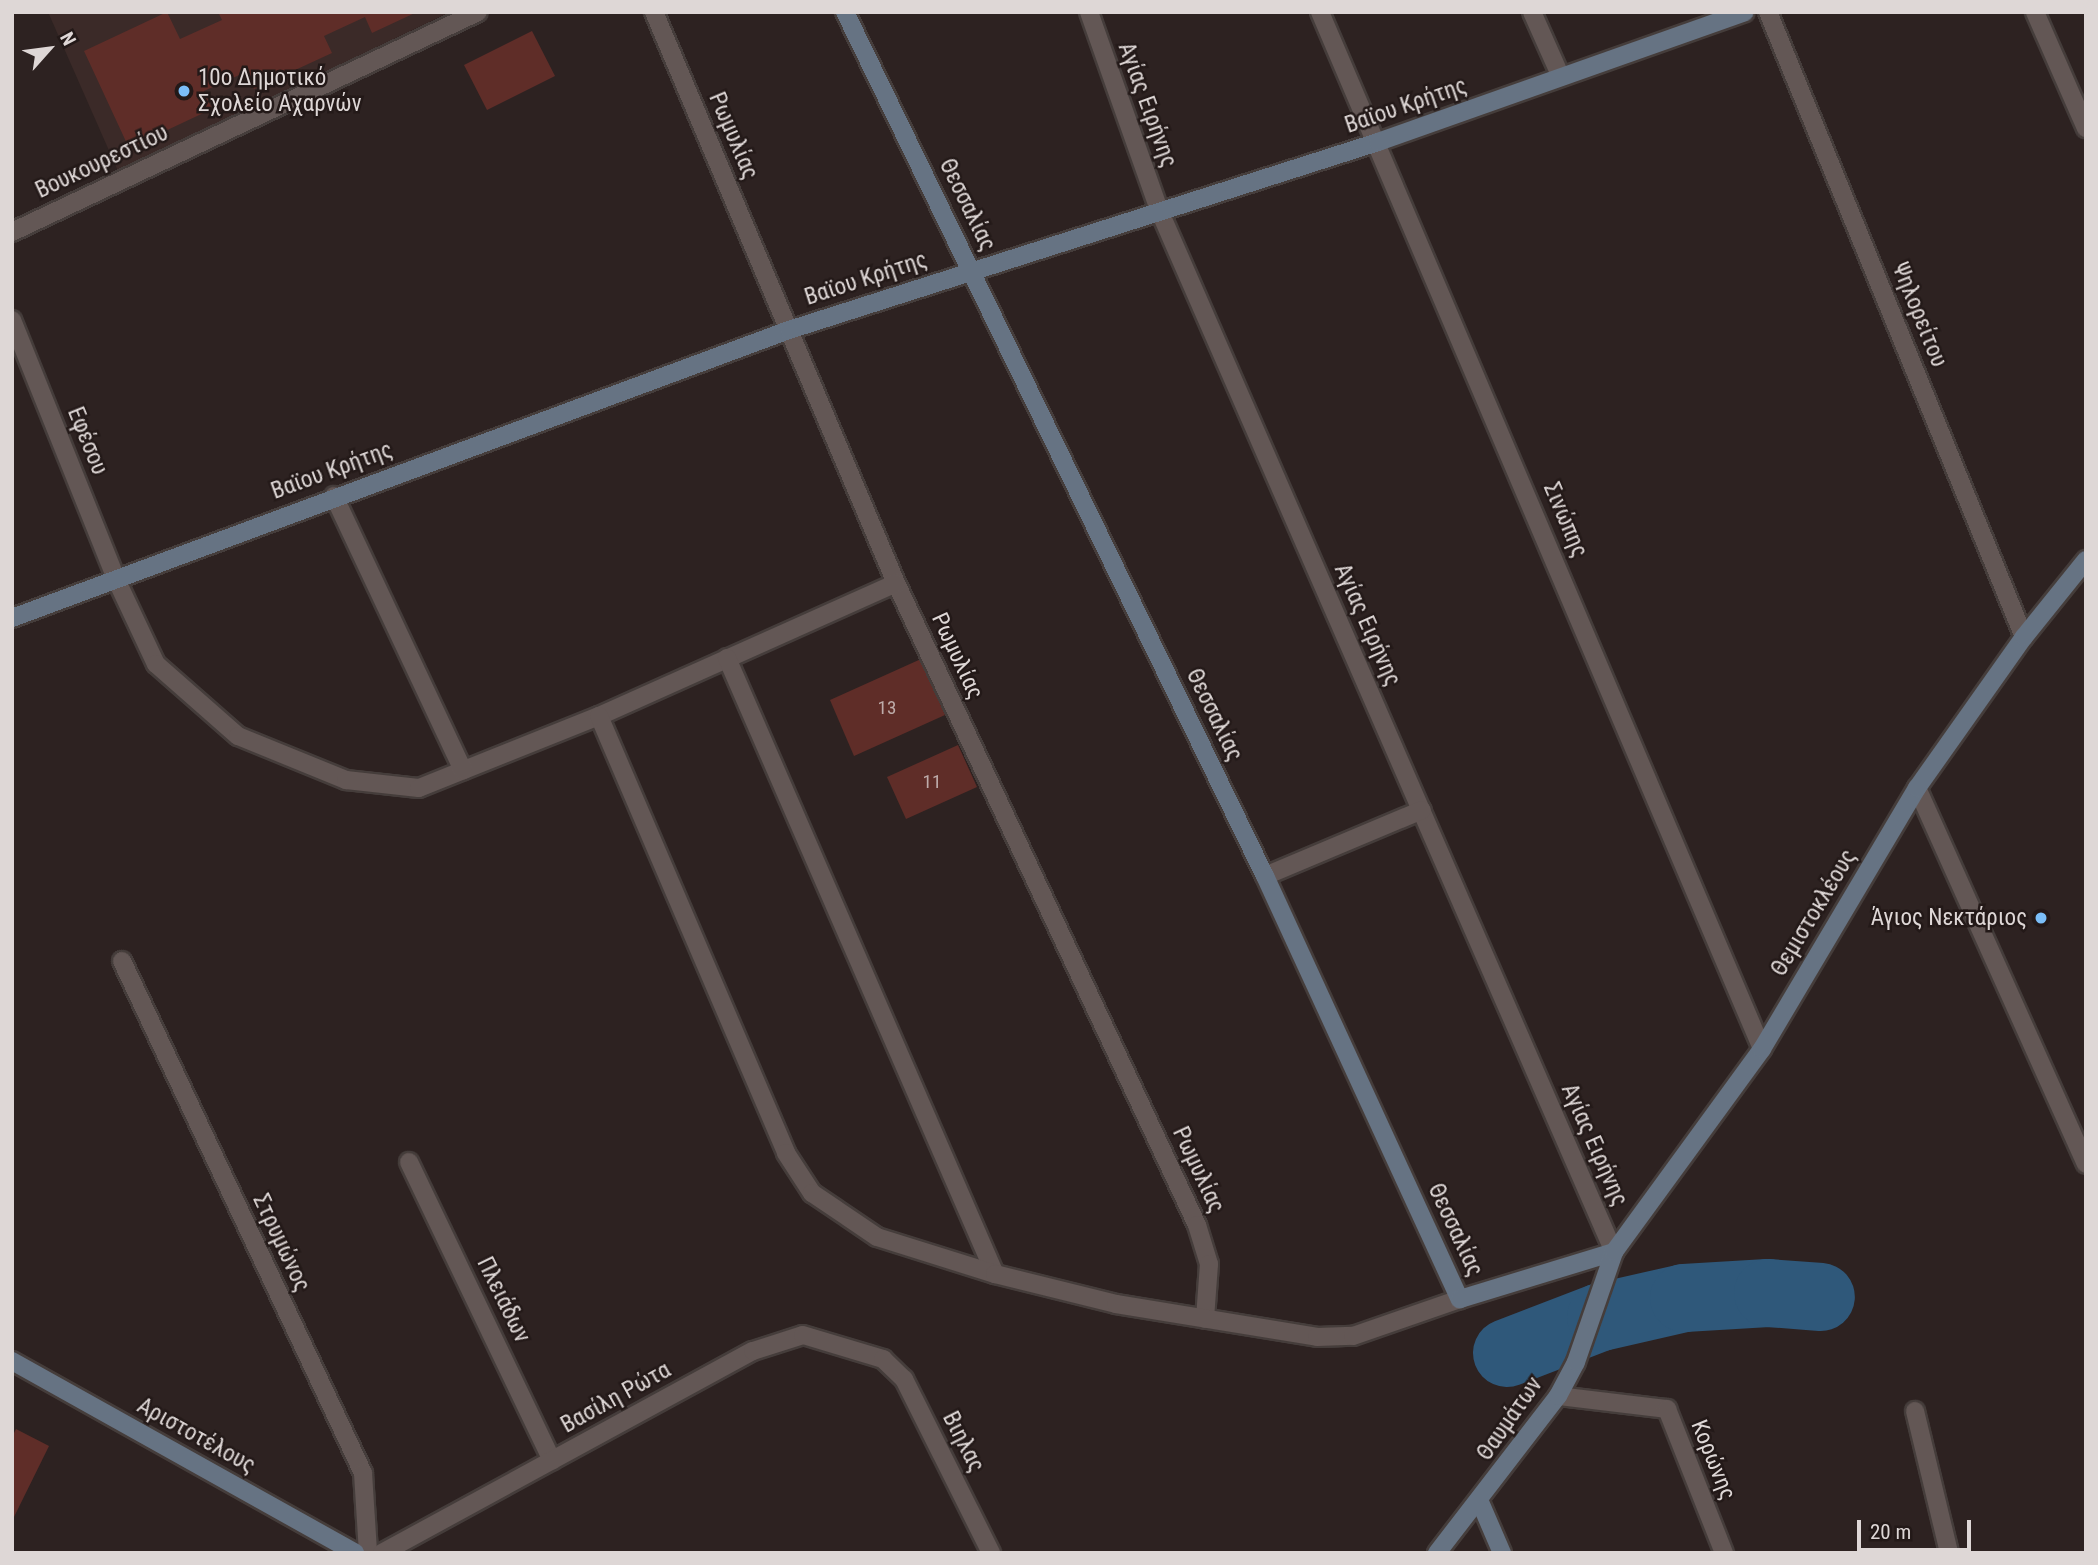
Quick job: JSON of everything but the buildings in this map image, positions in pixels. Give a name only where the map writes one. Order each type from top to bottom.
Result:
[{"type":"street","name":"Βουκουρεστίου","points":[[12,232],[478,12]]},
{"type":"street","name":"Ρωμυλίας","points":[[654,12],[896,583],[1197,1225],[1209,1264],[1205,1319]]},
{"type":"street","name":"Θεσσαλίας","points":[[845,12],[1265,876],[1460,1299],[1614,1252]]},
{"type":"street","name":"Αγίας Ειρήνης","points":[[1088,12],[1160,212],[1614,1252]]},
{"type":"street","name":"Σινώπης","points":[[1320,12],[1378,142],[1762,1049]]},
{"type":"street","points":[[1532,12],[1561,77]]},
{"type":"street","name":"Βαϊου Κρήτης","points":[[12,618],[334,496],[789,330],[1378,142],[1745,12]]},
{"type":"street","name":"Ψηλορείτου","points":[[1768,12],[2024,637]]},
{"type":"street","points":[[2035,12],[2086,128]]},
{"type":"street","name":"Εφέσου","points":[[12,320],[116,579],[156,664],[238,736],[346,780],[419,788],[599,716],[896,583]]},
{"type":"street","points":[[334,496],[463,770]]},
{"type":"street","name":"Θεμιστοκλέους","points":[[1598,1298],[1614,1252],[1762,1049],[1917,789],[2024,637],[2086,560]]},
{"type":"street","points":[[727,658],[995,1274]]},
{"type":"street","points":[[599,716],[786,1153],[812,1193],[877,1237],[995,1274],[1116,1304],[1205,1319],[1317,1337],[1353,1336],[1460,1299]]},
{"type":"street","points":[[1917,789],[2086,1164]]},
{"type":"street","points":[[1265,876],[1422,810]]},
{"type":"street","name":"Στρυμώνος","points":[[121,961],[363,1473],[368,1553]]},
{"type":"street","name":"Πλειάδων","points":[[409,1162],[552,1460]]},
{"type":"street","name":"Θαυμάτων","points":[[1437,1553],[1480,1502],[1558,1396],[1576,1362],[1598,1298]]},
{"type":"street","name":"Βασίλη Ρώτα","points":[[382,1553],[753,1351],[803,1335],[883,1359]]},
{"type":"street","name":"Βιηλας","points":[[883,1359],[904,1379],[991,1553]]},
{"type":"street","name":"Αριστοτέλους","points":[[12,1361],[355,1553]]},
{"type":"street","name":"Κορώνης","points":[[1558,1396],[1667,1409],[1724,1553]]},
{"type":"street","points":[[1915,1410],[1949,1553]]},
{"type":"street","points":[[1480,1502],[1502,1553]]},
{"type":"shaded area","name":"10ο Δημοτικό Σχολείο Αχαρνών","points":[[48,12],[450,12],[118,171]]},
{"type":"waterway","points":[[1507,1353],[1601,1317],[1684,1298],[1768,1293],[1821,1297]]},
{"type":"place","name":"10ο Δημοτικό Σχολείο Αχαρνών","points":[[184,91]]},
{"type":"place","name":"Άγιος Νεκτάριος","points":[[2041,918]]}]
